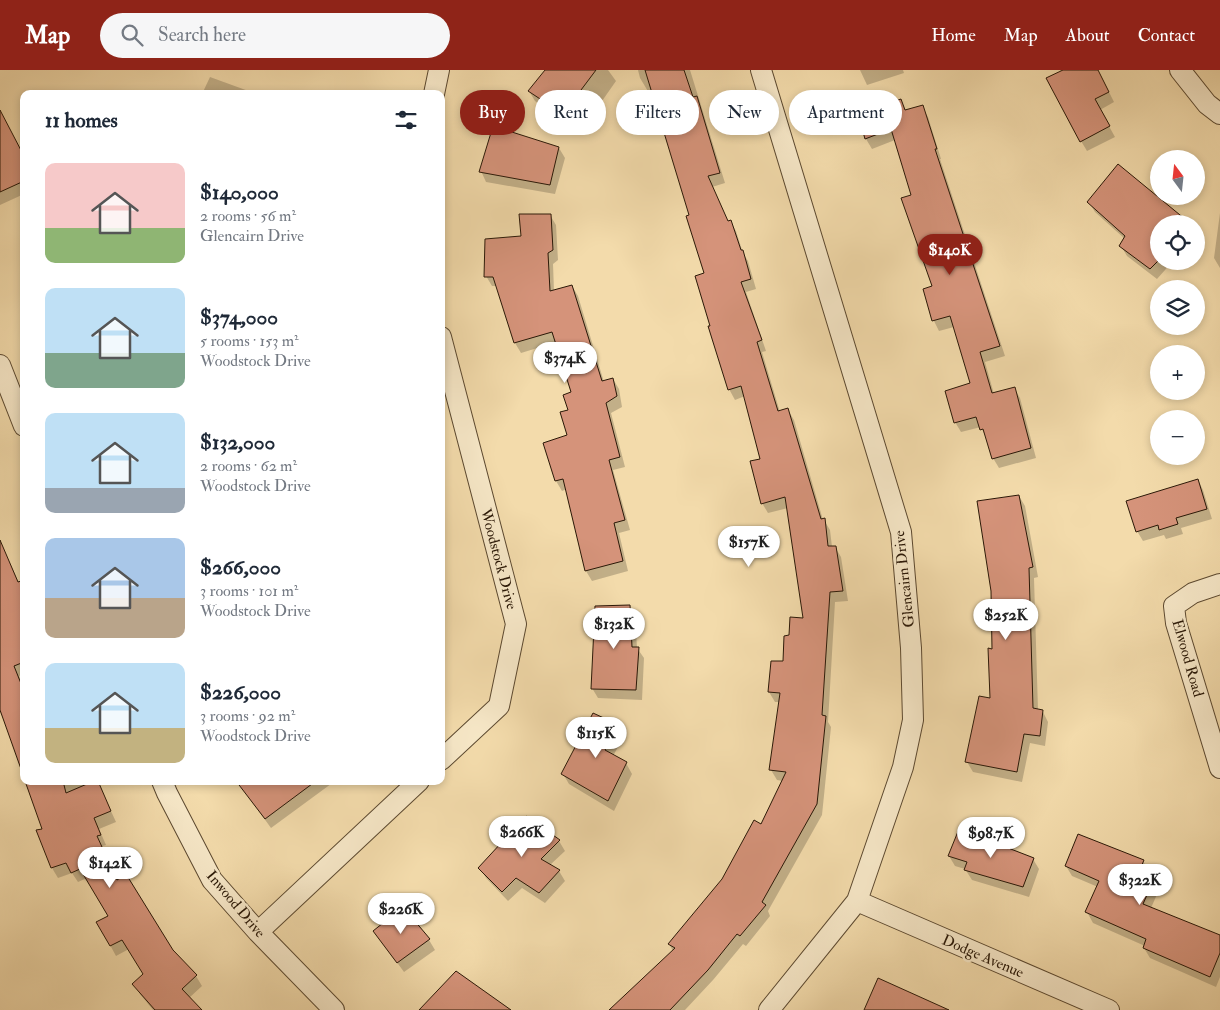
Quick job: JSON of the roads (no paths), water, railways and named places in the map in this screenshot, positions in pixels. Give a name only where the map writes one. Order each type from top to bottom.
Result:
[{"type":"street","points":[[435,90],[439,70]]},
{"type":"street","name":"Glencairn Drive","points":[[761,70],[901,532],[911,648],[913,720],[903,767],[857,902],[770,1010]]},
{"type":"street","points":[[1180,70],[1207,104],[1220,114]]},
{"type":"street","name":"Woodstock Drive","points":[[445,352],[516,624],[499,706],[445,756]]},
{"type":"street","points":[[0,364],[20,416]]},
{"type":"street","name":"Elwood Road","points":[[1220,584],[1193,593],[1174,606],[1176,623],[1220,768]]},
{"type":"street","name":"Inwood Drive","points":[[164,785],[212,880],[258,932],[334,1010]]},
{"type":"street","points":[[258,932],[415,785]]},
{"type":"street","name":"Dodge Avenue","points":[[857,902],[1109,1010]]}]
